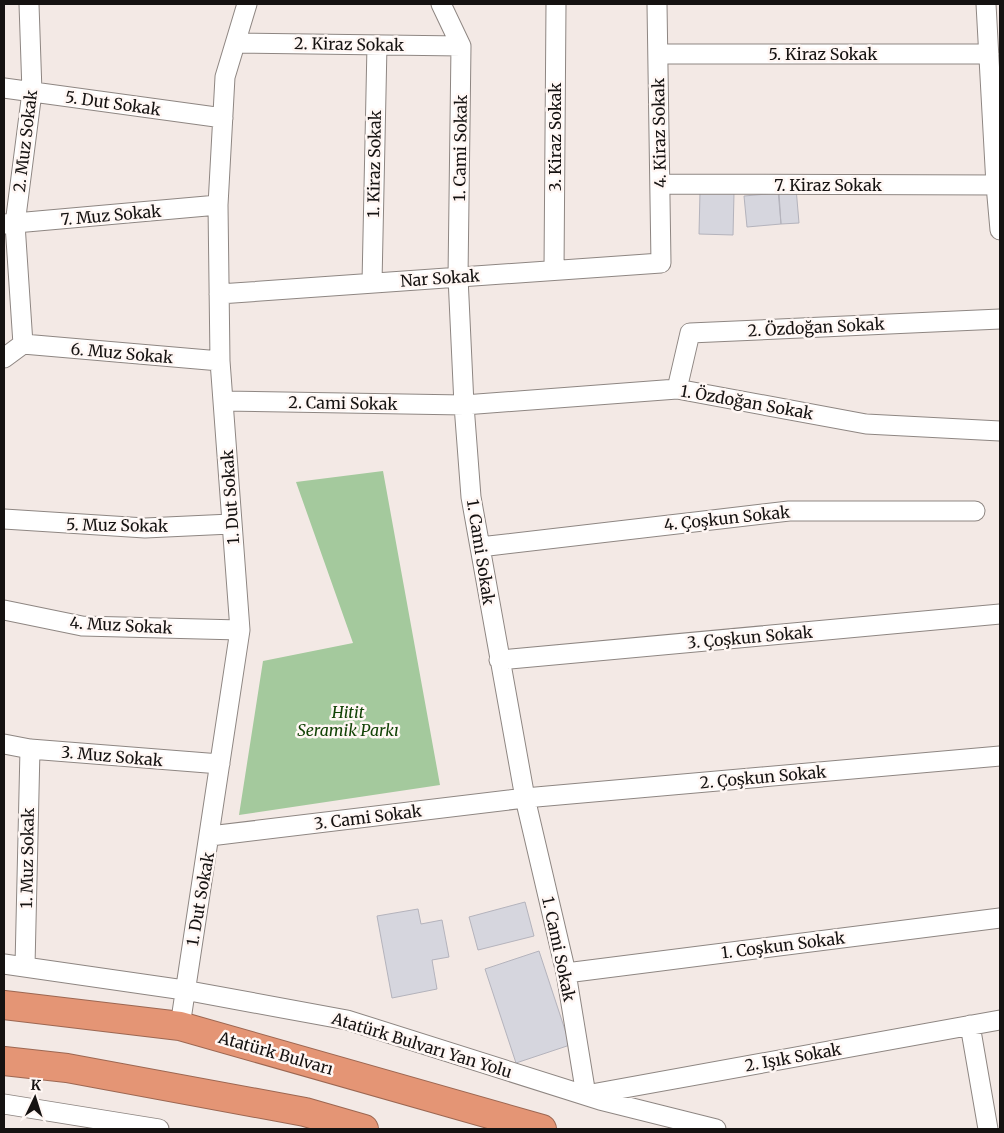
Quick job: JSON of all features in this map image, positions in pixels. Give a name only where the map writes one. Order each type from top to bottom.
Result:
[{"type":"highway","name":"Atatürk Bulvarı","points":[[4,1005],[180,1026],[542,1129]]},
{"type":"highway","points":[[4,1061],[67,1068],[305,1112],[364,1129]]},
{"type":"street","name":"2. Muz Sokak","points":[[23,344],[10,224],[32,92],[29,4]]},
{"type":"street","name":"1. Dut Sokak","points":[[180,1026],[240,630],[220,361],[218,205],[225,77],[237,43],[247,4]]},
{"type":"street","name":"1. Cami Sokak","points":[[441,4],[461,46],[458,277],[464,406],[471,497],[499,660],[526,798],[566,973],[586,1095]]},
{"type":"street","name":"3. Kiraz Sokak","points":[[554,270],[556,4]]},
{"type":"street","name":"4. Kiraz Sokak","points":[[657,4],[661,263]]},
{"type":"street","points":[[986,4],[1000,230]]},
{"type":"street","name":"2. Kiraz Sokak","points":[[237,43],[461,46]]},
{"type":"street","name":"1. Kiraz Sokak","points":[[372,283],[377,45]]},
{"type":"street","name":"5. Kiraz Sokak","points":[[658,54],[989,54]]},
{"type":"street","name":"5. Dut Sokak","points":[[4,88],[223,118]]},
{"type":"street","name":"7. Kiraz Sokak","points":[[660,184],[998,185]]},
{"type":"street","name":"7. Muz Sokak","points":[[10,224],[218,205]]},
{"type":"street","name":"Nar Sokak","points":[[219,294],[661,263]]},
{"type":"street","name":"2. Özdoğan Sokak","points":[[677,389],[690,333],[1000,319]]},
{"type":"street","points":[[4,358],[23,344]]},
{"type":"street","name":"6. Muz Sokak","points":[[23,344],[220,361]]},
{"type":"street","name":"1. Özdoğan Sokak","points":[[464,406],[677,389],[866,424],[1000,431]]},
{"type":"street","name":"2. Cami Sokak","points":[[223,401],[464,406]]},
{"type":"street","name":"4. Çoşkun Sokak","points":[[480,547],[789,510],[975,511]]},
{"type":"street","name":"5. Muz Sokak","points":[[4,519],[145,528],[231,524]]},
{"type":"street","name":"4. Muz Sokak","points":[[4,610],[82,626],[240,630]]},
{"type":"street","name":"3. Çoşkun Sokak","points":[[499,660],[1000,614]]},
{"type":"street","name":"3. Muz Sokak","points":[[4,744],[30,749],[220,764]]},
{"type":"street","name":"1. Muz Sokak","points":[[25,966],[30,749]]},
{"type":"street","name":"2. Çoşkun Sokak","points":[[526,798],[1000,756]]},
{"type":"street","name":"3. Cami Sokak","points":[[210,836],[526,798]]},
{"type":"street","name":"1. Coşkun Sokak","points":[[566,973],[1000,918]]},
{"type":"street","name":"Atatürk Bulvarı Yan Yolu","points":[[4,964],[184,990],[347,1020],[586,1095],[716,1129]]},
{"type":"street","name":"2. Işık Sokak","points":[[586,1095],[1000,1020]]},
{"type":"street","points":[[970,1025],[988,1129]]},
{"type":"street","points":[[4,1104],[159,1129]]},
{"type":"green space","name":"Hitit Seramik Parkı","points":[[383,471],[440,785],[239,815],[263,661],[353,643],[296,482]]},
{"type":"building","points":[[796,188],[799,223],[781,224],[778,190]]},
{"type":"building","points":[[700,192],[734,193],[733,235],[699,234]]},
{"type":"building","points":[[779,193],[781,224],[747,227],[744,196]]},
{"type":"building","points":[[525,902],[534,936],[478,950],[469,917]]},
{"type":"building","points":[[418,909],[421,924],[442,920],[449,957],[432,960],[437,989],[392,998],[377,916]]},
{"type":"building","points":[[539,951],[570,1045],[516,1063],[485,969]]}]
